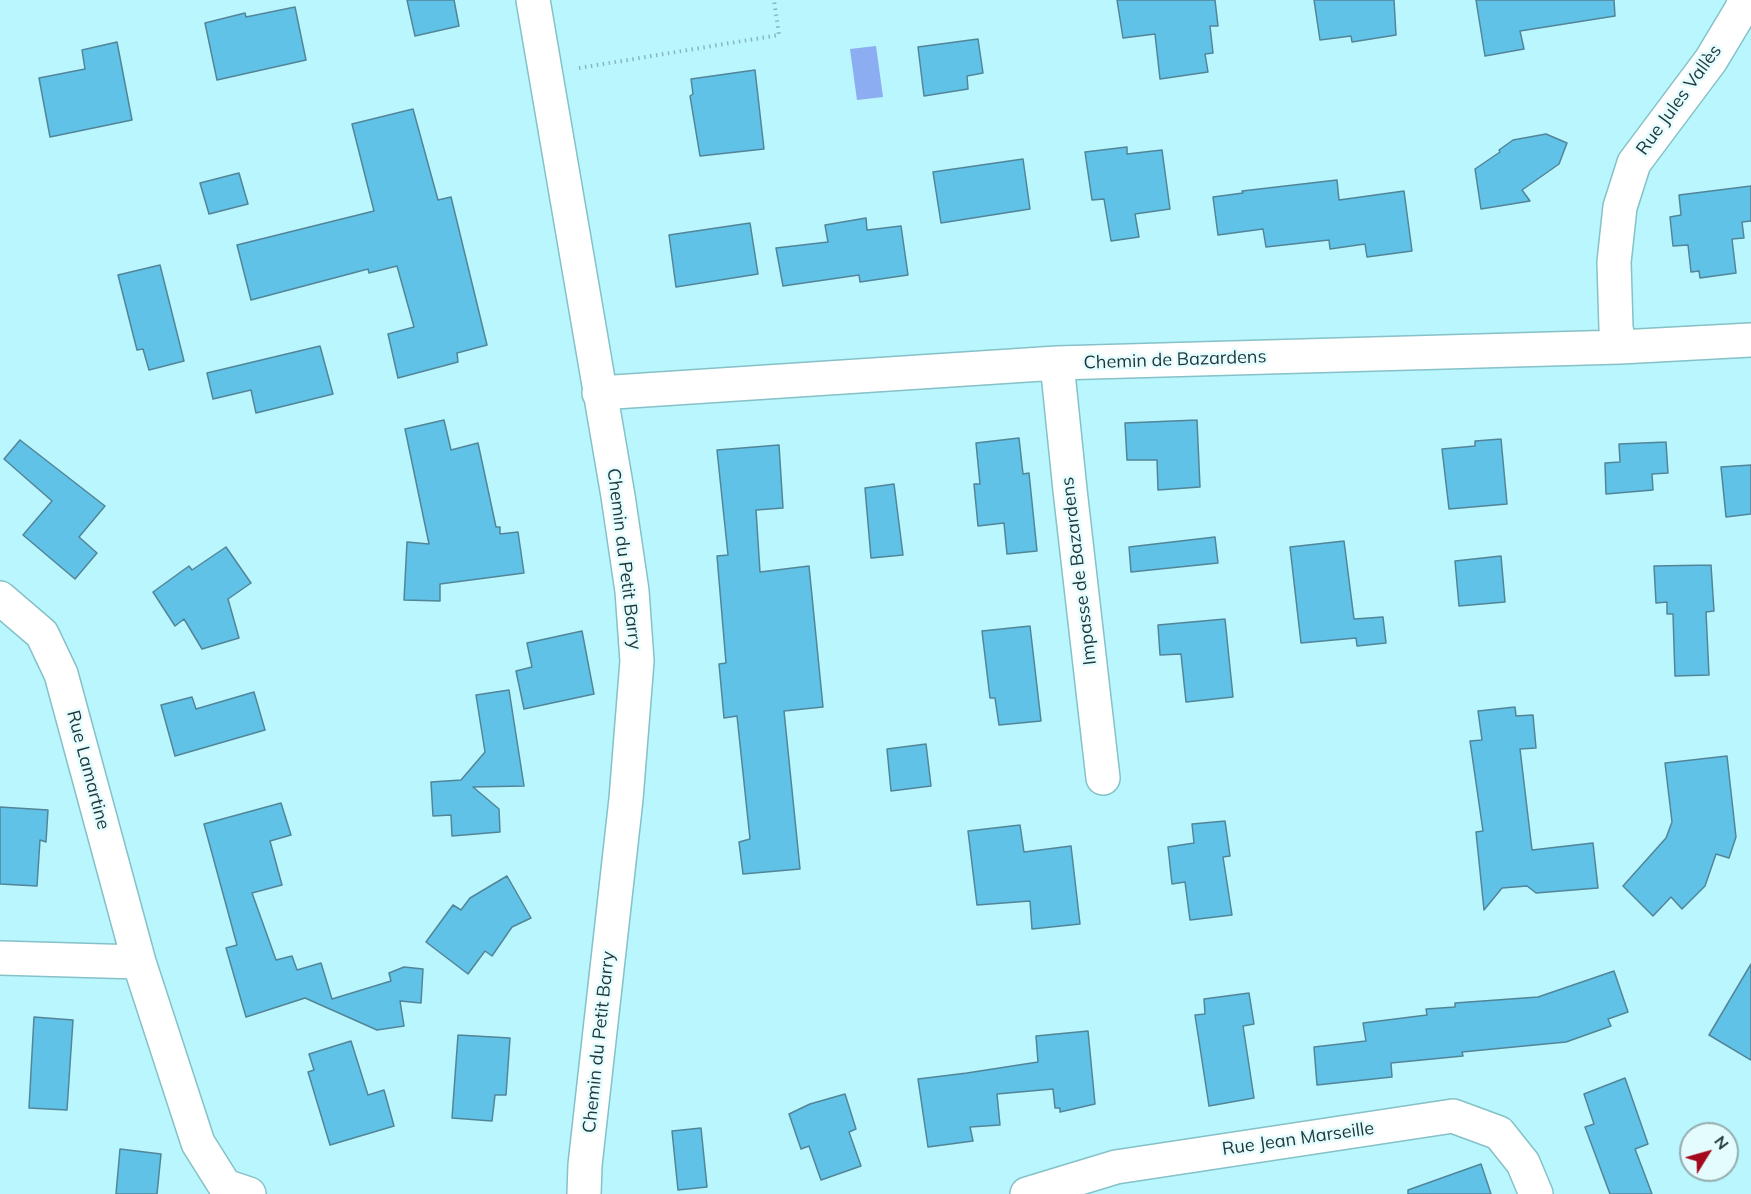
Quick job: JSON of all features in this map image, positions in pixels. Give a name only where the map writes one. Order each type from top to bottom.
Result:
[{"type":"street","name":"Chemin du Petit Barry","points":[[533,0],[618,496],[632,591],[637,662],[626,799],[585,1165],[584,1194]]},
{"type":"street","name":"Rue Jules Vallès","points":[[1620,347],[1616,328],[1614,262],[1620,207],[1634,163],[1710,60],[1742,10],[1745,0]]},
{"type":"street","name":"Chemin de Bazardens","points":[[599,393],[1057,363],[1620,347],[1751,340]]},
{"type":"street","name":"Impasse de Bazardens","points":[[1057,363],[1103,778]]},
{"type":"street","name":"Rue Lamartine","points":[[0,598],[42,634],[61,674],[140,963],[198,1143],[225,1186],[249,1194]]},
{"type":"street","points":[[0,958],[140,963]]},
{"type":"street","name":"Rue Jean Marseille","points":[[1027,1194],[1116,1167],[1453,1116],[1499,1133],[1523,1163],[1536,1194]]},
{"type":"path","points":[[545,75],[779,35],[774,0]]},
{"type":"water","points":[[876,46],[883,97],[857,100],[850,49]]},
{"type":"building","points":[[407,0],[454,0],[459,26],[415,36]]},
{"type":"building","points":[[1117,0],[1215,0],[1218,26],[1210,26],[1213,53],[1205,54],[1208,72],[1160,79],[1155,34],[1123,38]]},
{"type":"building","points":[[1314,0],[1394,0],[1396,35],[1352,42],[1351,36],[1320,40]]},
{"type":"building","points":[[1476,0],[1614,0],[1615,16],[1520,31],[1524,49],[1485,56]]},
{"type":"building","points":[[295,7],[306,60],[217,80],[205,23],[245,13],[246,17]]},
{"type":"building","points":[[978,39],[983,73],[967,76],[968,89],[924,96],[918,47]]},
{"type":"building","points":[[117,42],[132,120],[50,137],[39,78],[85,69],[82,50]]},
{"type":"building","points":[[755,70],[764,149],[700,156],[690,96],[693,94],[691,79]]},
{"type":"building","points":[[413,109],[438,200],[451,197],[487,345],[457,353],[458,362],[398,378],[388,334],[414,327],[397,266],[369,273],[368,269],[251,300],[237,245],[374,211],[352,124]]},
{"type":"building","points":[[1546,134],[1567,143],[1559,164],[1522,190],[1530,201],[1481,209],[1475,169],[1513,140]]},
{"type":"building","points":[[1127,147],[1127,154],[1162,150],[1170,209],[1135,214],[1139,237],[1111,241],[1104,199],[1092,200],[1085,152]]},
{"type":"building","points":[[1023,159],[1030,209],[941,223],[933,172]]},
{"type":"building","points":[[239,173],[248,204],[209,214],[200,183]]},
{"type":"building","points":[[1337,180],[1339,200],[1404,191],[1412,251],[1367,257],[1365,244],[1330,249],[1329,240],[1266,247],[1263,229],[1218,235],[1213,197],[1243,193],[1242,191]]},
{"type":"building","points":[[1751,186],[1751,221],[1742,222],[1744,238],[1732,239],[1736,273],[1700,278],[1699,271],[1691,272],[1688,245],[1673,246],[1670,217],[1681,215],[1679,195]]},
{"type":"building","points":[[866,218],[867,230],[901,226],[908,275],[860,282],[859,275],[783,286],[776,248],[828,242],[825,225]]},
{"type":"building","points":[[750,223],[758,274],[676,287],[669,235]]},
{"type":"building","points":[[160,265],[184,361],[149,370],[143,349],[137,350],[118,275]]},
{"type":"building","points":[[320,346],[333,394],[256,413],[251,390],[213,399],[207,373]]},
{"type":"building","points":[[444,420],[451,450],[478,443],[496,527],[500,527],[500,534],[518,532],[524,573],[440,584],[440,601],[404,600],[407,542],[429,544],[405,429]]},
{"type":"building","points":[[1197,420],[1200,487],[1158,490],[1157,460],[1127,460],[1125,423]]},
{"type":"building","points":[[1019,438],[1023,474],[1029,473],[1037,551],[1007,554],[1004,523],[978,526],[974,484],[980,484],[976,443]]},
{"type":"building","points":[[1501,439],[1507,504],[1449,509],[1442,449],[1475,446],[1475,441]]},
{"type":"building","points":[[20,440],[105,506],[79,537],[97,553],[75,579],[23,535],[52,501],[4,459]]},
{"type":"building","points":[[1666,442],[1668,473],[1652,474],[1653,490],[1606,494],[1605,463],[1620,462],[1619,444]]},
{"type":"building","points":[[779,445],[783,508],[756,510],[760,572],[809,566],[823,707],[784,711],[800,869],[743,874],[739,842],[750,839],[737,716],[724,718],[719,664],[726,663],[717,556],[728,555],[717,450]]},
{"type":"building","points":[[1751,465],[1751,514],[1726,517],[1721,467]]},
{"type":"building","points":[[894,484],[903,555],[871,558],[865,488]]},
{"type":"building","points":[[1215,537],[1218,563],[1131,572],[1129,547]]},
{"type":"building","points":[[1344,541],[1354,619],[1383,617],[1386,643],[1357,646],[1356,638],[1301,643],[1290,547]]},
{"type":"building","points":[[226,547],[251,583],[228,599],[239,638],[202,649],[184,619],[175,626],[153,592],[189,566],[192,570]]},
{"type":"building","points":[[1501,556],[1505,602],[1459,606],[1455,561]]},
{"type":"building","points":[[1711,565],[1714,611],[1706,612],[1709,675],[1675,676],[1673,614],[1667,614],[1667,602],[1656,603],[1654,566]]},
{"type":"building","points":[[1225,619],[1233,697],[1186,702],[1181,654],[1160,655],[1158,625]]},
{"type":"building","points":[[1030,626],[1041,721],[999,725],[995,698],[990,698],[982,631]]},
{"type":"building","points":[[582,631],[594,694],[524,709],[516,671],[532,667],[527,643]]},
{"type":"building","points":[[509,690],[524,786],[473,787],[499,809],[500,832],[452,836],[451,815],[433,816],[431,782],[461,780],[485,752],[476,695]]},
{"type":"building","points":[[254,692],[265,730],[175,756],[161,705],[192,697],[196,709]]},
{"type":"building","points":[[1515,707],[1516,716],[1533,715],[1536,748],[1520,749],[1532,850],[1593,843],[1598,888],[1536,893],[1527,886],[1502,888],[1484,910],[1476,832],[1483,831],[1470,741],[1482,740],[1478,711]]},
{"type":"building","points":[[926,744],[931,786],[891,791],[887,749]]},
{"type":"building","points":[[1727,756],[1736,837],[1729,858],[1716,854],[1705,886],[1682,909],[1671,897],[1653,916],[1623,886],[1666,838],[1672,822],[1665,763]]},
{"type":"building","points":[[281,803],[291,835],[270,841],[282,885],[252,893],[276,960],[292,956],[297,970],[321,963],[332,999],[391,981],[389,973],[404,967],[423,969],[421,1003],[400,1001],[404,1026],[377,1030],[305,998],[246,1017],[226,948],[237,945],[204,824]]},
{"type":"building","points":[[0,807],[48,810],[46,842],[40,840],[37,886],[0,884]]},
{"type":"building","points":[[1225,821],[1230,856],[1223,857],[1232,915],[1190,920],[1185,882],[1172,884],[1168,847],[1194,843],[1192,824]]},
{"type":"building","points":[[1020,825],[1024,852],[1071,846],[1080,924],[1032,929],[1030,901],[977,905],[968,831]]},
{"type":"building","points":[[507,876],[531,918],[512,927],[492,956],[485,951],[468,974],[426,942],[453,905],[461,910],[470,898]]},
{"type":"building","points":[[1751,964],[1751,1060],[1709,1035]]},
{"type":"building","points":[[1614,971],[1628,1012],[1608,1019],[1611,1026],[1566,1042],[1462,1052],[1463,1056],[1391,1063],[1392,1077],[1317,1085],[1314,1047],[1366,1041],[1363,1023],[1427,1015],[1426,1009],[1455,1007],[1455,1003],[1538,997]]},
{"type":"building","points":[[1249,993],[1254,1024],[1243,1026],[1254,1098],[1209,1106],[1195,1015],[1205,1014],[1204,999]]},
{"type":"building","points":[[34,1017],[73,1020],[67,1110],[29,1108]]},
{"type":"building","points":[[1088,1031],[1095,1104],[1060,1112],[1060,1108],[1055,1108],[1053,1089],[997,1094],[1000,1125],[970,1127],[973,1141],[928,1147],[918,1079],[1038,1062],[1036,1036]]},
{"type":"building","points":[[458,1035],[510,1038],[506,1095],[495,1095],[492,1121],[452,1118]]},
{"type":"building","points":[[351,1041],[368,1095],[384,1090],[394,1126],[330,1145],[308,1072],[314,1070],[309,1054]]},
{"type":"building","points":[[1625,1078],[1648,1144],[1635,1149],[1652,1194],[1610,1194],[1585,1127],[1594,1124],[1584,1094]]},
{"type":"building","points":[[845,1094],[856,1129],[849,1132],[861,1166],[821,1180],[809,1146],[801,1149],[789,1114],[810,1104]]},
{"type":"building","points":[[701,1128],[707,1187],[678,1190],[672,1131]]},
{"type":"building","points":[[120,1149],[161,1154],[157,1194],[116,1194]]},
{"type":"building","points":[[1481,1164],[1491,1194],[1408,1194],[1408,1190]]}]
